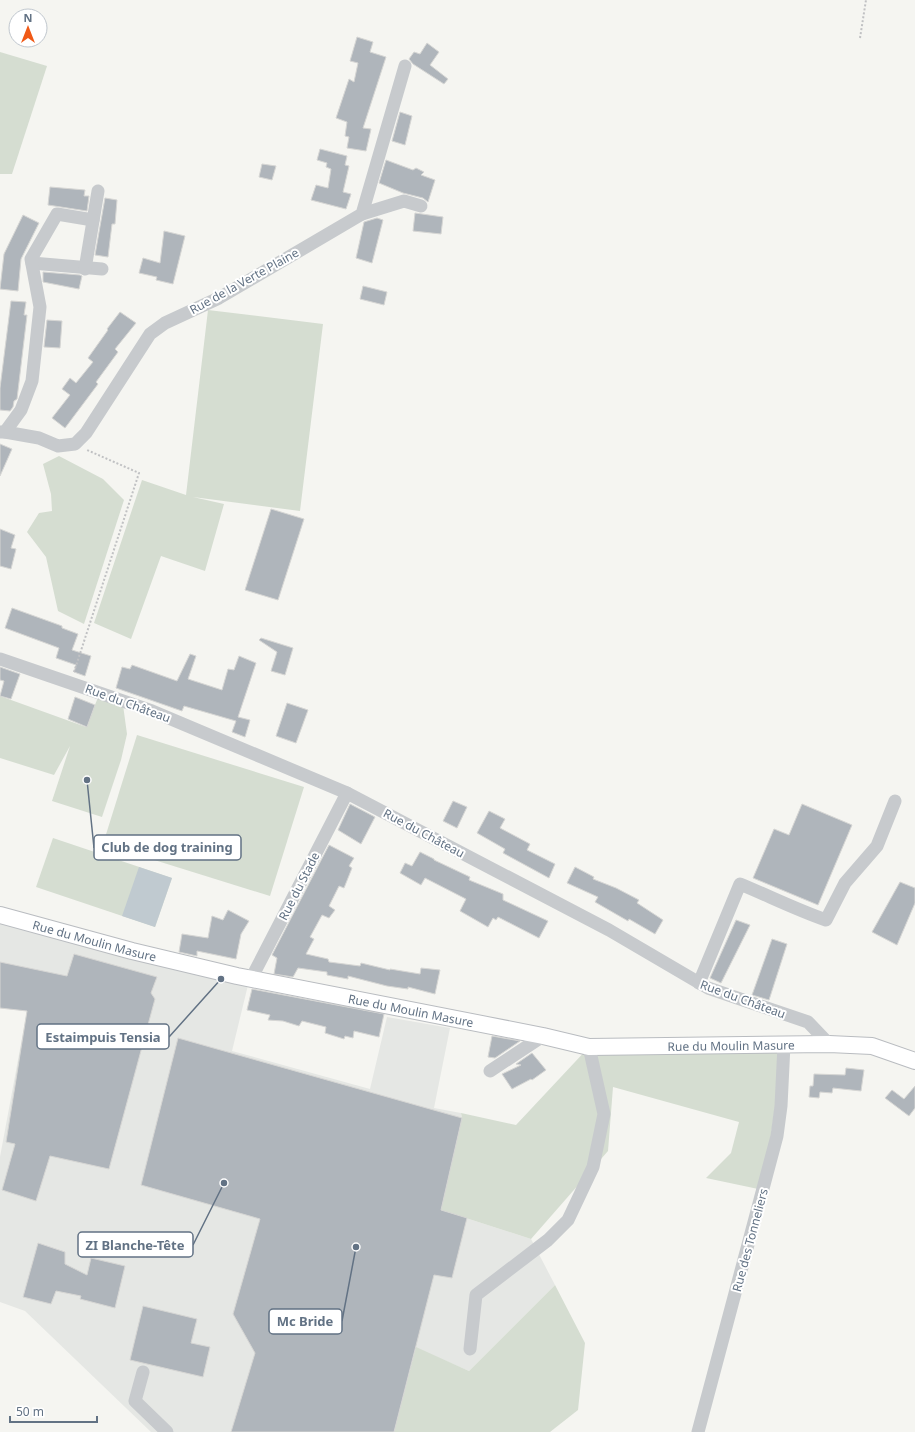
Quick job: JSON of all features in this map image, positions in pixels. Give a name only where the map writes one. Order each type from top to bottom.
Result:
[{"type":"main road","name":"Rue du Moulin Masure","points":[[0,915],[132,951],[251,979],[544,1036],[589,1047],[829,1044],[872,1046],[915,1061]]},
{"type":"street","points":[[362,214],[405,66]]},
{"type":"street","points":[[85,268],[98,191]]},
{"type":"street","name":"Rue de la Verte Plaine","points":[[75,444],[86,433],[150,334],[165,323],[219,298],[362,214],[404,201],[422,206]]},
{"type":"street","points":[[75,444],[58,446],[39,438],[3,432],[21,410],[32,381],[40,307],[31,259],[57,214],[93,220]]},
{"type":"street","points":[[32,263],[102,269]]},
{"type":"street","name":"Rue du Château","points":[[0,659],[152,711],[347,793],[609,930],[708,988],[808,1022],[829,1044]]},
{"type":"street","name":"Rue du Stade","points":[[251,979],[347,793]]},
{"type":"street","points":[[699,983],[740,884],[769,896],[798,911],[826,920],[845,882],[877,846],[895,801]]},
{"type":"street","points":[[490,1071],[544,1036]]},
{"type":"street","name":"Rue des Tonneliers","points":[[698,1432],[777,1136],[781,1106],[784,1045]]},
{"type":"street","points":[[470,1349],[476,1295],[548,1240],[568,1220],[593,1167],[604,1114],[589,1047]]},
{"type":"street","points":[[143,1372],[135,1401],[166,1432]]},
{"type":"path","points":[[860,38],[866,0]]},
{"type":"path","points":[[70,682],[138,473],[75,444]]},
{"type":"shaded area","points":[[0,52],[47,66],[12,174],[0,174]]},
{"type":"shaded area","points":[[208,310],[323,324],[300,511],[193,497],[224,504],[205,571],[161,556],[131,639],[94,623],[142,480],[186,495]]},
{"type":"shaded area","points":[[59,456],[103,479],[124,500],[84,624],[58,611],[46,557],[27,532],[39,513],[52,511],[51,494],[43,464]]},
{"type":"shaded area","points":[[99,695],[123,705],[127,734],[121,760],[102,817],[52,801],[70,746],[54,775],[0,758],[0,696],[86,727]]},
{"type":"shaded area","points":[[137,735],[304,787],[270,896],[103,844]]},
{"type":"shaded area","points":[[53,838],[172,878],[155,927],[36,887]]},
{"type":"shaded area","points":[[139,867],[172,878],[155,927],[122,916]]},
{"type":"shaded area","points":[[0,919],[248,985],[232,1051],[370,1089],[387,1017],[450,1028],[434,1108],[461,1113],[462,1118],[441,1210],[531,1239],[555,1285],[469,1371],[416,1348],[394,1432],[151,1432],[25,1311],[0,1302],[0,1157],[27,1011],[0,1008]]},
{"type":"shaded area","points":[[784,1045],[763,1190],[706,1178],[731,1153],[739,1122],[613,1087],[608,1151],[531,1239],[441,1210],[462,1118],[461,1113],[516,1125],[589,1047]]},
{"type":"shaded area","points":[[555,1285],[585,1343],[578,1410],[550,1432],[394,1432],[416,1347],[469,1371]]},
{"type":"building","points":[[357,37],[373,42],[370,52],[386,57],[363,128],[371,129],[366,151],[347,148],[349,137],[345,136],[347,122],[336,118],[349,79],[354,82],[358,63],[350,61]]},
{"type":"building","points":[[427,43],[439,52],[430,65],[448,79],[444,84],[413,64],[409,59],[414,52],[420,54]]},
{"type":"building","points":[[400,112],[412,116],[405,145],[392,141]]},
{"type":"building","points":[[320,149],[347,156],[345,165],[349,166],[343,192],[351,194],[346,209],[311,200],[316,185],[328,188],[331,169],[326,167],[327,163],[317,160]]},
{"type":"building","points":[[386,160],[413,170],[416,168],[424,172],[421,175],[435,180],[428,202],[423,198],[403,193],[379,183]]},
{"type":"building","points":[[262,164],[276,166],[272,180],[259,177]]},
{"type":"building","points":[[50,187],[85,190],[84,196],[89,196],[87,211],[48,205]]},
{"type":"building","points":[[105,198],[117,200],[115,224],[112,224],[108,257],[95,255]]},
{"type":"building","points":[[415,213],[443,217],[441,234],[413,231]]},
{"type":"building","points":[[23,215],[39,223],[21,259],[18,291],[0,289],[4,254]]},
{"type":"building","points":[[377,218],[383,220],[372,263],[356,258],[364,222]]},
{"type":"building","points":[[164,231],[185,236],[173,284],[156,280],[157,277],[139,273],[143,258],[160,263]]},
{"type":"building","points":[[43,272],[80,275],[82,276],[79,289],[43,282]]},
{"type":"building","points":[[363,286],[387,292],[384,305],[360,299]]},
{"type":"building","points":[[11,301],[26,302],[24,315],[27,315],[17,399],[14,401],[13,407],[10,411],[0,410],[0,388]]},
{"type":"building","points":[[120,312],[136,323],[115,349],[118,352],[96,382],[98,384],[65,428],[52,418],[70,395],[62,389],[70,378],[76,383],[93,362],[88,358]]},
{"type":"building","points":[[47,320],[62,321],[60,348],[44,347]]},
{"type":"building","points":[[0,444],[12,449],[0,476]]},
{"type":"building","points":[[271,509],[304,519],[278,600],[245,590]]},
{"type":"building","points":[[0,529],[15,535],[11,548],[16,549],[11,569],[0,566]]},
{"type":"building","points":[[12,608],[62,626],[62,628],[78,634],[72,650],[91,656],[85,676],[74,672],[76,665],[56,658],[59,648],[5,628]]},
{"type":"building","points":[[261,638],[293,648],[285,675],[271,671],[277,652],[259,640]]},
{"type":"building","points":[[190,654],[196,656],[188,679],[222,690],[228,669],[234,670],[239,656],[256,663],[238,717],[250,720],[245,737],[232,732],[236,721],[184,706],[182,711],[116,688],[122,667],[130,669],[132,665],[177,681]]},
{"type":"building","points":[[0,667],[20,674],[11,699],[0,696],[4,681],[0,680]]},
{"type":"building","points":[[75,697],[95,705],[87,727],[68,719]]},
{"type":"building","points":[[287,703],[308,710],[296,743],[276,736]]},
{"type":"building","points":[[453,801],[467,807],[457,828],[443,821]]},
{"type":"building","points":[[350,804],[375,817],[361,844],[338,830]]},
{"type":"building","points":[[802,804],[852,825],[818,905],[753,878],[774,829],[789,835]]},
{"type":"building","points":[[489,811],[505,819],[500,828],[530,844],[527,850],[555,864],[549,878],[503,853],[505,849],[477,833]]},
{"type":"building","points":[[329,845],[354,858],[349,866],[352,868],[344,888],[339,886],[329,906],[335,910],[329,918],[322,915],[310,937],[314,939],[306,954],[328,959],[329,962],[360,966],[361,963],[390,970],[420,974],[421,968],[440,970],[435,994],[408,987],[408,989],[387,986],[348,976],[348,979],[327,975],[327,972],[298,968],[293,977],[274,974],[277,958],[272,955]]},
{"type":"building","points":[[420,852],[470,877],[469,880],[503,894],[503,900],[548,921],[539,938],[498,917],[496,920],[493,918],[488,927],[460,911],[466,899],[425,878],[421,885],[400,873],[405,863],[412,866]]},
{"type":"building","points":[[575,867],[594,877],[593,879],[616,888],[639,900],[637,903],[663,920],[655,934],[629,919],[628,921],[595,902],[598,897],[567,883]]},
{"type":"building","points":[[900,882],[915,888],[915,903],[897,945],[872,932]]},
{"type":"building","points":[[228,910],[249,921],[241,934],[236,959],[197,951],[197,956],[179,952],[182,934],[208,938],[212,916],[223,920]]},
{"type":"building","points":[[736,920],[750,925],[721,983],[710,978]]},
{"type":"building","points":[[772,939],[787,944],[769,1000],[752,995]]},
{"type":"building","points":[[74,954],[157,977],[151,993],[155,999],[109,1169],[50,1156],[36,1201],[2,1190],[15,1144],[6,1142],[27,1011],[0,1008],[0,962],[67,976]]},
{"type":"building","points":[[252,989],[384,1014],[379,1037],[354,1031],[353,1038],[345,1036],[344,1039],[325,1033],[326,1027],[302,1021],[299,1026],[283,1021],[268,1020],[270,1015],[247,1010]]},
{"type":"building","points":[[492,1036],[520,1041],[495,1058],[488,1057]]},
{"type":"building","points":[[178,1038],[462,1118],[441,1210],[467,1218],[452,1278],[434,1275],[394,1432],[231,1432],[255,1353],[233,1314],[260,1219],[141,1185]]},
{"type":"building","points":[[532,1053],[546,1070],[532,1080],[531,1079],[512,1089],[502,1074],[521,1065],[516,1064]]},
{"type":"building","points":[[846,1068],[864,1070],[861,1091],[833,1088],[832,1093],[820,1092],[819,1098],[809,1097],[810,1086],[813,1086],[814,1074],[845,1075]]},
{"type":"building","points":[[915,1086],[915,1108],[909,1116],[885,1098],[892,1090],[904,1099]]},
{"type":"building","points":[[38,1243],[65,1252],[65,1264],[87,1275],[91,1258],[125,1266],[115,1308],[80,1299],[81,1296],[56,1291],[51,1304],[23,1297]]},
{"type":"building","points":[[143,1306],[197,1319],[191,1343],[210,1347],[203,1377],[130,1360]]},
{"type":"place","name":"Club de dog training","points":[[87,780]]},
{"type":"place","name":"Estaimpuis Tensia","points":[[221,979]]},
{"type":"place","name":"ZI Blanche-Tête","points":[[224,1183]]},
{"type":"place","name":"Mc Bride","points":[[356,1247]]}]
